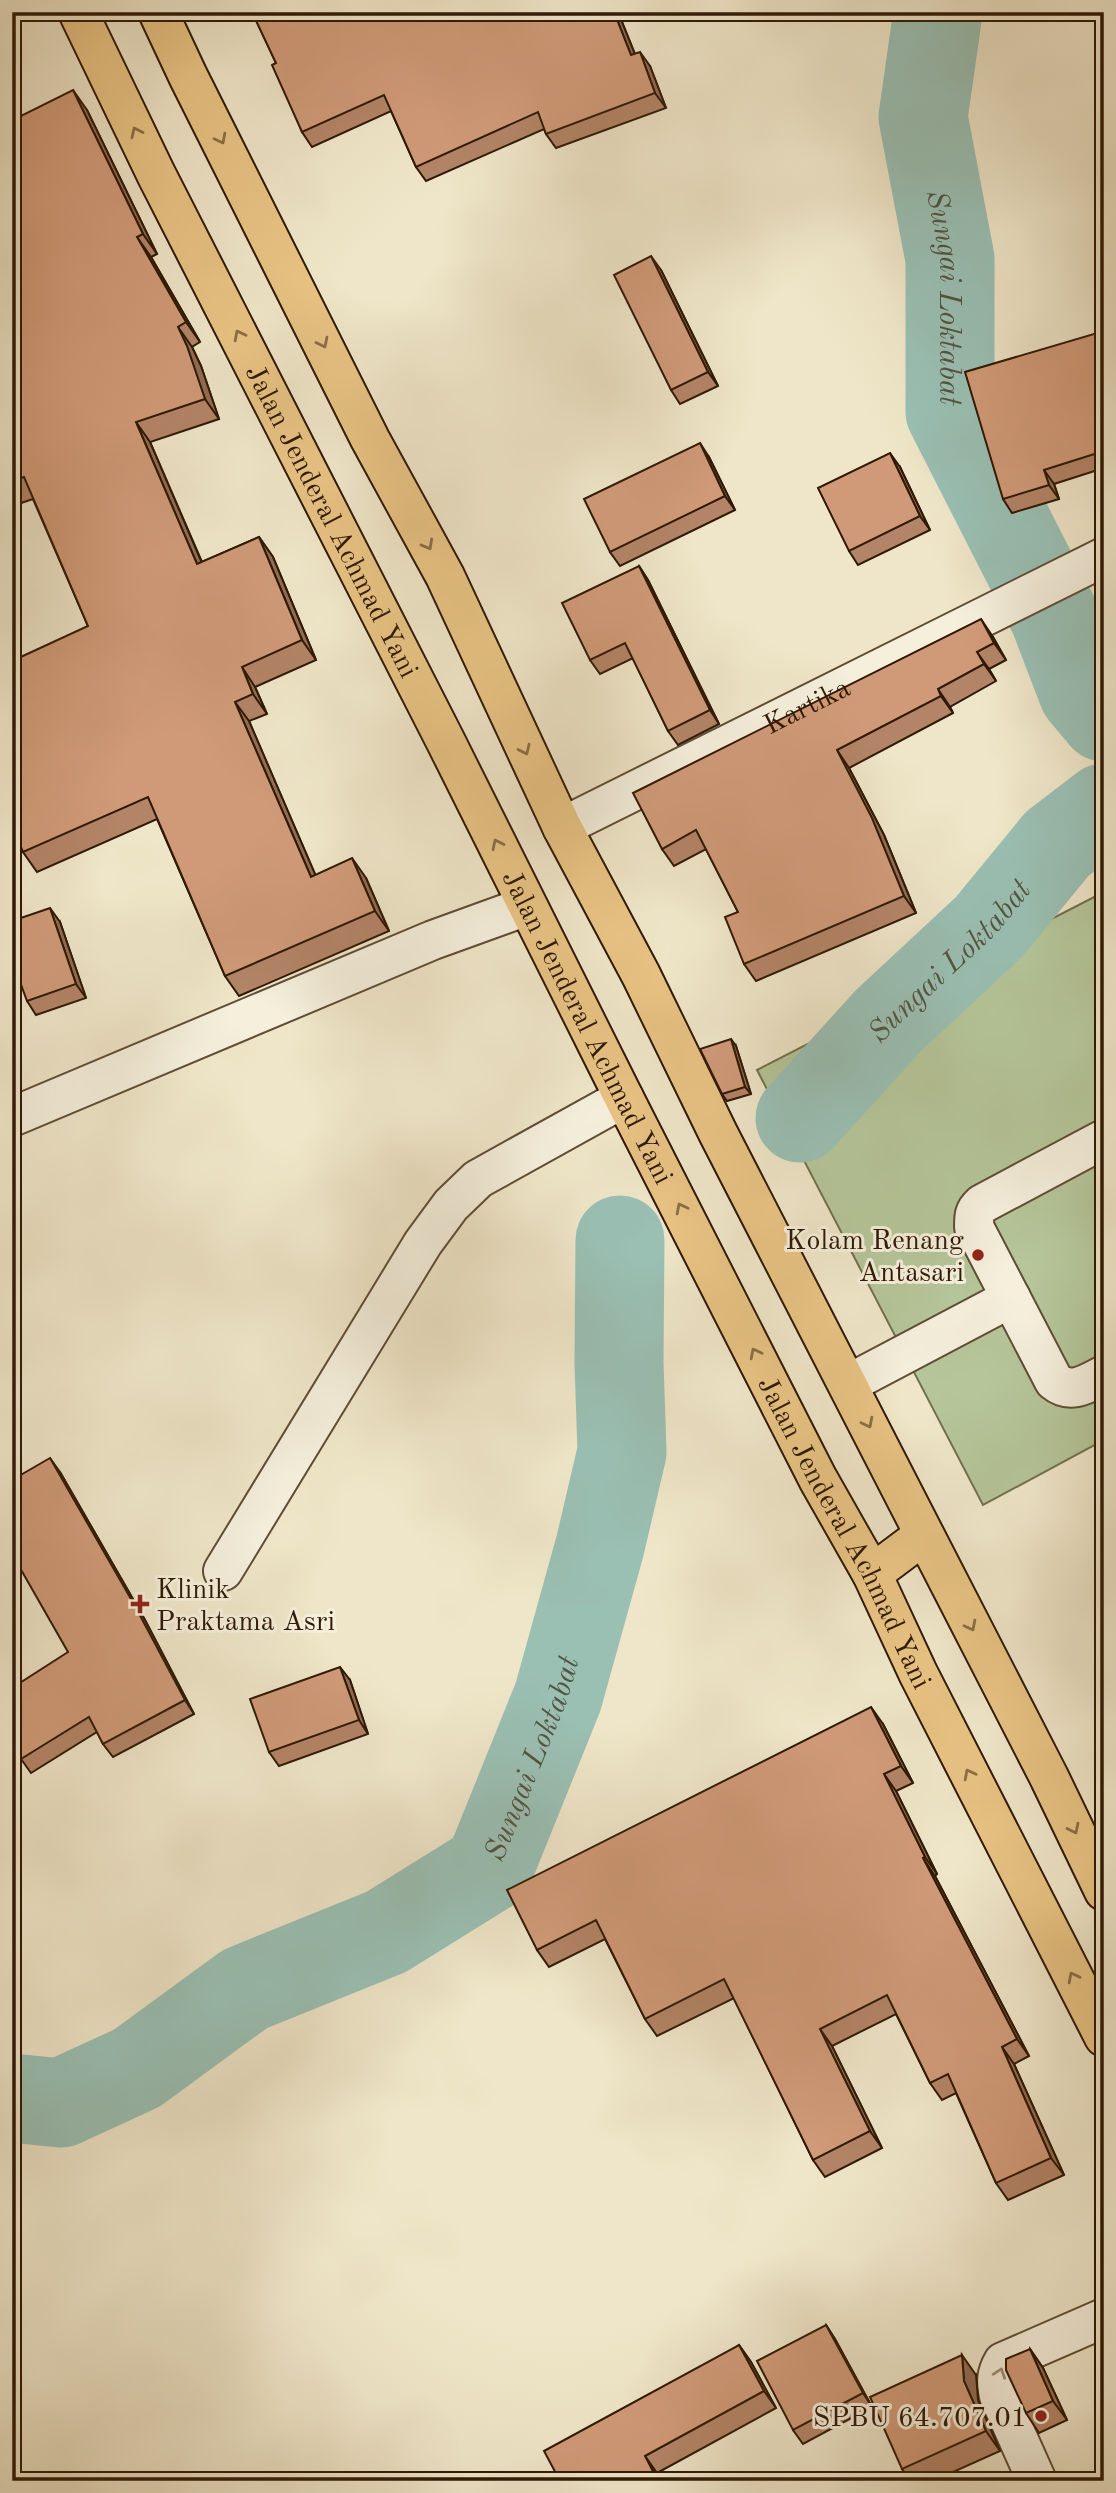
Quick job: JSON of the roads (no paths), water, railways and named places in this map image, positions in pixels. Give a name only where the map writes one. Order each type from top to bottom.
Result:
[{"type":"highway","name":"Jalan Jenderal Achmad Yani","points":[[78,12],[156,174],[624,1098],[818,1479],[872,1574],[918,1673],[1104,2037]]},
{"type":"highway","points":[[158,12],[370,439],[445,576],[562,827],[641,975],[718,1133],[1049,1776],[1104,1891]]},
{"type":"highway","points":[[872,1574],[924,1535]]},
{"type":"street","name":"Kartika","points":[[562,827],[1104,557]]},
{"type":"street","points":[[12,1117],[433,940],[527,906]]},
{"type":"street","points":[[223,1571],[423,1243],[451,1205],[478,1179],[624,1098]]},
{"type":"street","points":[[1104,1139],[982,1204],[975,1209],[974,1227],[1054,1381],[1062,1387],[1073,1389],[1104,1375]]},
{"type":"street","points":[[848,1384],[1011,1298]]},
{"type":"street","points":[[1037,2481],[999,2396],[996,2382],[998,2370],[1003,2362],[1104,2318]]},
{"type":"waterway","name":"Sungai Loktabat","points":[[938,12],[923,117],[950,259],[950,412],[1054,616],[1083,692],[1104,717]]},
{"type":"waterway","name":"Sungai Loktabat","points":[[800,1118],[888,1021],[989,927],[1057,844],[1104,808]]},
{"type":"waterway","name":"Sungai Loktabat","points":[[12,2098],[61,2103],[137,2068],[245,1989],[386,1932],[489,1868],[558,1697],[600,1546],[622,1452],[619,1363],[620,1240]]},
{"type":"place","name":"Kolam Renang Antasari","points":[[978,1255]]},
{"type":"place","name":"Klinik Praktama Asri","points":[[140,1604]]},
{"type":"place","name":"SPBU 64.707.01","points":[[1041,2416]]}]
